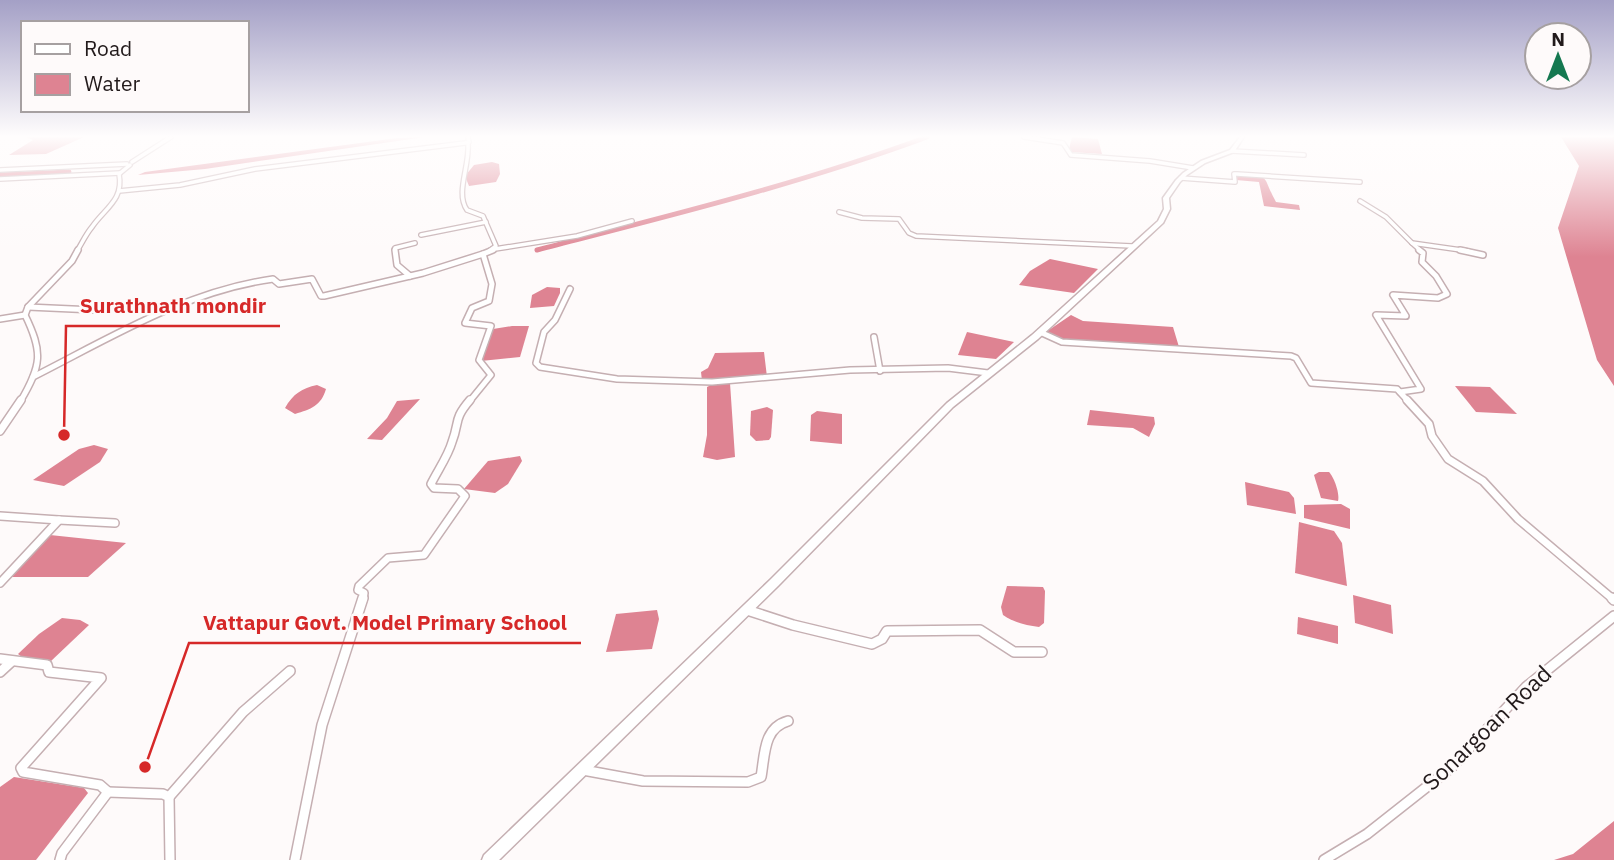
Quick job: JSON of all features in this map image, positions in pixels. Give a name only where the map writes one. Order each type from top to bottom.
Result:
[{"type":"main road","points":[[489,860],[746,610],[950,405],[1040,332],[1161,222],[1167,209],[1166,198],[1181,178]]},
{"type":"street","points":[[0,179],[46,177]]},
{"type":"street","points":[[0,431],[26,393],[33,377],[38,344],[25,315],[28,307],[72,261],[92,226],[115,202],[120,177]]},
{"type":"street","points":[[119,191],[180,185],[210,177]]},
{"type":"street","points":[[463,177],[460,197],[463,206],[483,216],[494,238],[495,249]]},
{"type":"street","points":[[1181,178],[1234,182],[1234,177]]},
{"type":"street","points":[[1292,177],[1360,181]]},
{"type":"street","points":[[0,186],[12,179]]},
{"type":"street","points":[[1360,201],[1386,217],[1423,253],[1422,261],[1436,276],[1447,295],[1438,298],[1393,295],[1406,316],[1376,315],[1422,389],[1400,392]]},
{"type":"street","points":[[839,212],[862,218],[901,219],[909,233],[916,236],[1132,246]]},
{"type":"street","points":[[33,377],[151,318],[241,283],[273,279],[279,284],[312,279],[321,296],[324,296],[410,275],[495,249],[577,236],[632,221]]},
{"type":"street","points":[[421,235],[486,222]]},
{"type":"street","points":[[410,275],[397,265],[395,248],[415,243]]},
{"type":"street","points":[[1412,243],[1483,254]]},
{"type":"street","points":[[295,860],[327,707],[355,632],[363,601],[364,593],[358,590],[359,586],[388,558],[424,555],[465,496],[458,489],[434,488],[431,484],[453,442],[455,423],[460,412],[491,375],[479,360],[491,326],[465,323],[472,308],[489,301],[492,284],[483,254]]},
{"type":"street","points":[[570,289],[555,320],[544,332],[536,363],[540,367],[617,379],[712,382],[850,370],[948,368],[988,373]]},
{"type":"street","points":[[28,307],[94,310]]},
{"type":"street","points":[[0,319],[25,315]]},
{"type":"street","points":[[1040,332],[1062,342],[1291,356],[1296,358],[1311,383],[1392,388],[1400,392],[1429,424],[1432,436],[1448,458],[1483,481],[1518,519],[1614,600]]},
{"type":"street","points":[[874,337],[880,370]]},
{"type":"street","points":[[0,516],[115,523]]},
{"type":"street","points":[[0,583],[59,520]]},
{"type":"street","points":[[746,610],[864,643],[877,642],[887,631],[980,630],[1014,652],[1042,652]]},
{"type":"street","name":"Sonargoan Road","points":[[1324,860],[1367,834],[1452,767],[1526,687],[1614,616]]},
{"type":"street","points":[[0,659],[47,665],[49,672],[102,678],[21,768],[23,772],[100,785],[108,792],[163,794],[169,797]]},
{"type":"street","points":[[0,672],[12,661]]},
{"type":"street","points":[[170,860],[169,797],[243,712],[290,671]]},
{"type":"street","points":[[581,770],[643,781],[748,782],[761,777],[768,734],[777,724],[788,721]]},
{"type":"street","points":[[60,860],[62,853],[108,792]]},
{"type":"water","points":[[465,177],[498,177],[496,182],[469,186]]},
{"type":"water","points":[[1236,177],[1261,177],[1276,202],[1299,205],[1300,210],[1264,206],[1259,182],[1236,180]]},
{"type":"water","points":[[1575,177],[1614,177],[1614,386],[1597,360],[1558,228]]},
{"type":"water","points":[[1050,259],[1098,269],[1074,293],[1019,285],[1030,271]]},
{"type":"water","points":[[547,287],[560,288],[554,306],[530,308],[532,295]]},
{"type":"water","points":[[1071,315],[1083,321],[1173,327],[1179,347],[1062,340],[1046,332]]},
{"type":"water","points":[[529,326],[520,357],[481,361],[493,329]]},
{"type":"water","points":[[967,332],[1014,342],[996,359],[958,355]]},
{"type":"water","points":[[764,352],[767,377],[702,381],[701,372],[708,368],[715,353]]},
{"type":"water","points":[[715,383],[730,383],[735,457],[717,460],[703,457],[707,435],[707,387]]},
{"type":"water","points":[[317,385],[326,389],[315,406],[295,414],[285,408],[298,392]]},
{"type":"water","points":[[1455,386],[1490,387],[1517,414],[1476,412]]},
{"type":"water","points":[[420,399],[382,440],[367,439],[387,418],[397,401]]},
{"type":"water","points":[[767,407],[773,410],[771,437],[769,440],[756,441],[750,435],[751,411]]},
{"type":"water","points":[[1090,410],[1154,417],[1155,424],[1149,437],[1133,428],[1087,425]]},
{"type":"water","points":[[817,411],[842,414],[842,444],[810,441],[811,415]]},
{"type":"water","points":[[94,445],[108,449],[100,462],[64,486],[33,480],[79,449]]},
{"type":"water","points":[[520,456],[522,461],[508,484],[495,493],[464,489],[488,461]]},
{"type":"water","points":[[1319,472],[1331,474],[1338,501],[1321,498],[1314,475]]},
{"type":"water","points":[[1245,482],[1289,492],[1294,498],[1296,514],[1247,505]]},
{"type":"water","points":[[1341,504],[1350,509],[1350,529],[1304,518],[1304,505]]},
{"type":"water","points":[[1299,522],[1334,531],[1342,543],[1347,586],[1295,573]]},
{"type":"water","points":[[50,535],[126,543],[88,577],[7,577]]},
{"type":"water","points":[[1007,586],[1043,587],[1044,623],[1039,627],[1016,622],[1003,615],[1001,607]]},
{"type":"water","points":[[1353,595],[1391,605],[1393,634],[1355,623]]},
{"type":"water","points":[[657,610],[659,619],[652,649],[606,652],[616,614]]},
{"type":"water","points":[[1298,617],[1338,626],[1338,644],[1297,634]]},
{"type":"water","points":[[62,618],[80,620],[89,625],[50,662],[27,661],[18,654],[39,634]]},
{"type":"water","points":[[14,777],[84,788],[88,793],[36,860],[0,860],[0,787]]},
{"type":"water","points":[[1614,821],[1614,860],[1554,860],[1573,854]]},
{"type":"waterway","points":[[537,250],[806,177]]},
{"type":"place","name":"Surathnath mondir","points":[[64,435]]},
{"type":"place","name":"Vattapur Govt. Model Primary School","points":[[145,767]]}]
